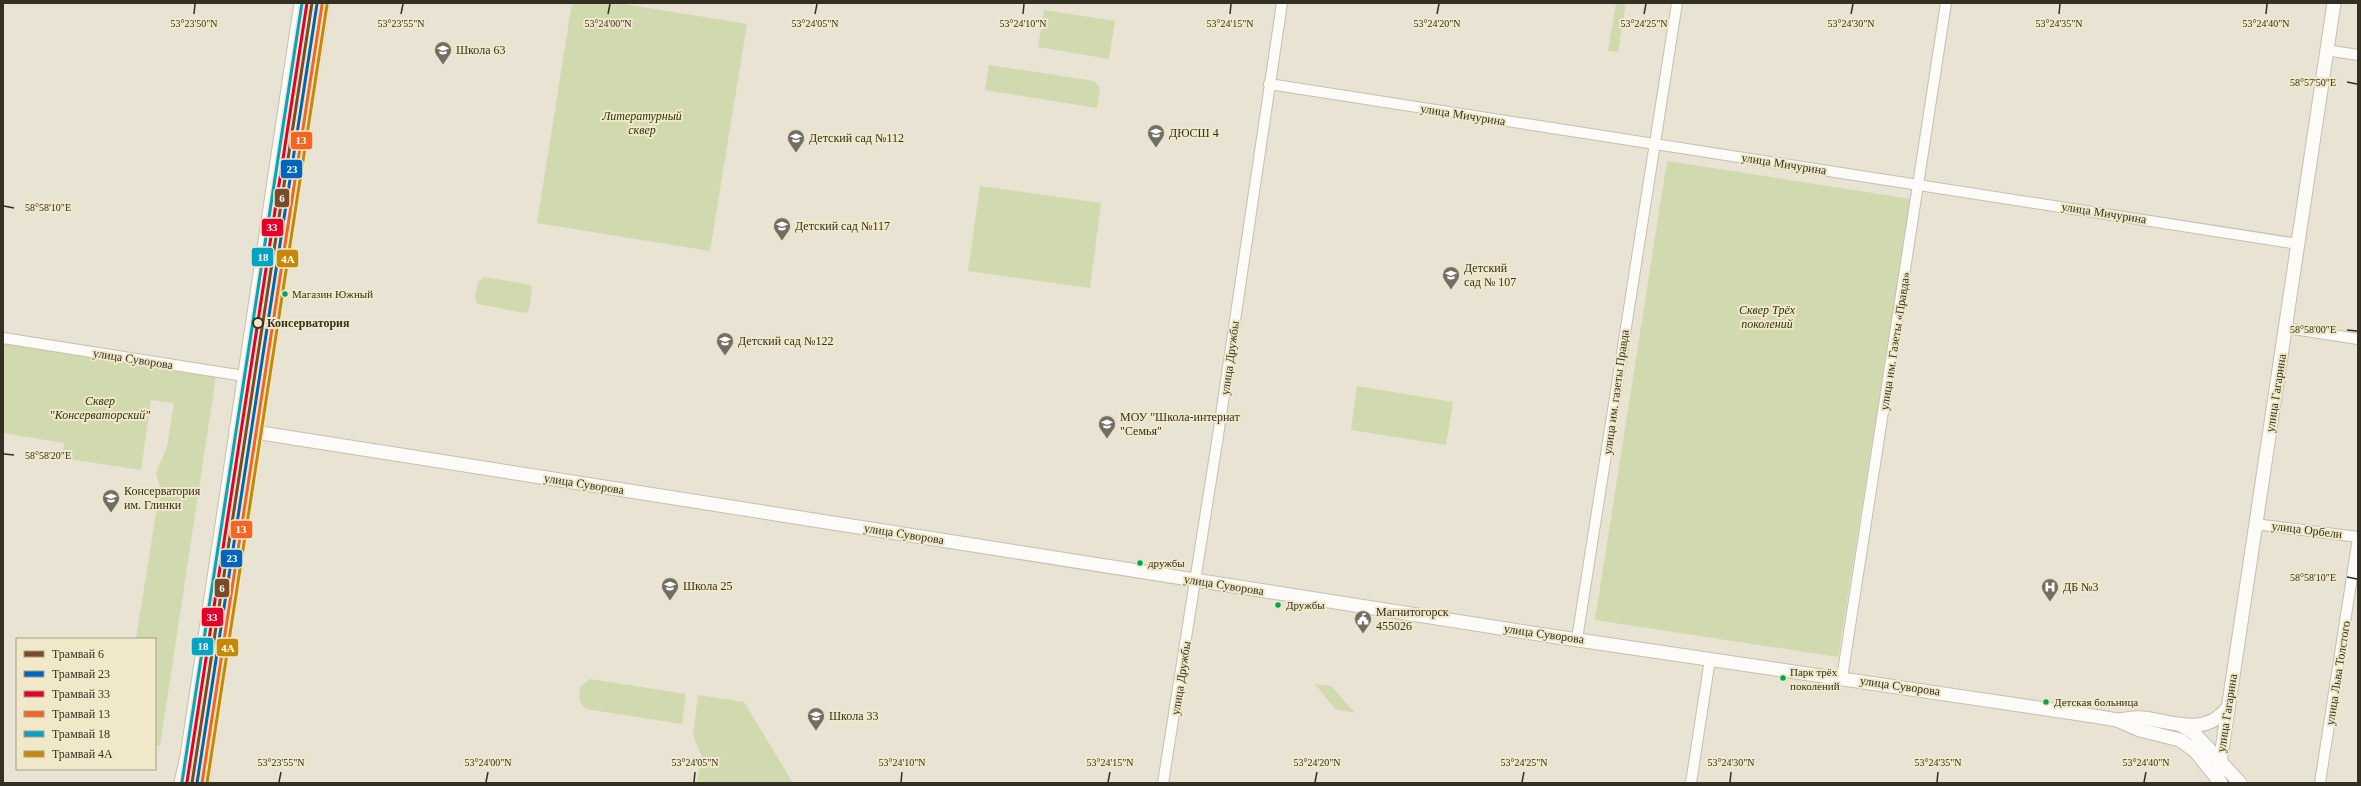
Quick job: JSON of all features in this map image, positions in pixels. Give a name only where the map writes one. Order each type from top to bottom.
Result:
[{"type":"main road","points":[[181,783],[187,756],[301,3]]},
{"type":"main road","points":[[202,783],[212,699],[322,3]]},
{"type":"main road","name":"улица Гагарина","points":[[2218,782],[2255,524],[2286,328],[2334,3]]},
{"type":"main road","name":"улица Суворова","points":[[236,430],[1577,639],[2117,720],[2142,718],[2181,725],[2206,725],[2220,718],[2228,707]]},
{"type":"main road","name":"улица Суворова","points":[[2117,720],[2140,730],[2180,740],[2195,751],[2218,782]]},
{"type":"main road","name":"улица Суворова","points":[[2181,725],[2195,734],[2240,783]]},
{"type":"street","name":"улица Дружбы","points":[[1163,783],[1196,580],[1282,3]]},
{"type":"street","points":[[1654,144],[1677,3]]},
{"type":"street","name":"улица им. Газеты «Правда»","points":[[1842,678],[1946,3]]},
{"type":"street","points":[[2326,50],[2358,55]]},
{"type":"street","name":"улица Мичурина","points":[[1269,84],[2298,244]]},
{"type":"street","name":"улица им. газеты Правда","points":[[1577,639],[1654,144]]},
{"type":"street","points":[[2286,328],[2358,339]]},
{"type":"street","name":"улица Суворова","points":[[3,338],[263,379]]},
{"type":"street","name":"улица Орбели","points":[[2255,524],[2358,537]]},
{"type":"street","name":"улица Льва Толстого","points":[[2320,783],[2358,537]]},
{"type":"street","points":[[1692,783],[1710,659]]},
{"type":"green space","name":"Литературный сквер","points":[[572,3],[618,3],[747,24],[710,251],[537,223]]},
{"type":"green space","points":[[1616,3],[1626,3],[1618,52],[1608,51]]},
{"type":"green space","points":[[1044,10],[1115,21],[1109,59],[1038,47]]},
{"type":"green space","points":[[989,65],[1094,81],[1100,88],[1097,108],[985,90]]},
{"type":"green space","name":"Сквер Трёх поколений","points":[[1667,161],[1911,199],[1838,657],[1595,620]]},
{"type":"green space","points":[[980,186],[1101,203],[1090,288],[968,271]]},
{"type":"green space","points":[[485,277],[531,285],[532,290],[529,310],[524,313],[478,304],[475,298],[478,282]]},
{"type":"green space","name":"Сквер \"Консерваторский\"","points":[[3,342],[216,376],[160,746],[156,745],[156,638],[136,638],[160,488],[156,473],[167,447],[174,403],[151,400],[141,470],[62,458],[64,443],[3,433]]},
{"type":"green space","points":[[1357,386],[1453,402],[1446,445],[1351,430]]},
{"type":"green space","points":[[590,679],[686,694],[682,724],[586,709],[582,704],[579,694],[580,687]]},
{"type":"green space","points":[[1315,684],[1331,686],[1355,713],[1335,709]]},
{"type":"green space","points":[[698,695],[744,702],[793,783],[697,783],[702,757],[693,735]]},
{"type":"tram line","name":"18","points":[[182,782],[302,3]]},
{"type":"tram line","name":"33","points":[[187,782],[307,3]]},
{"type":"tram line","name":"6","points":[[192,783],[312,3]]},
{"type":"tram line","name":"23","points":[[197,783],[317,4]]},
{"type":"tram line","name":"13","points":[[202,783],[322,5]]},
{"type":"tram line","name":"4А","points":[[207,783],[327,5]]},
{"type":"place","name":"Школа 63","points":[[443,65]]},
{"type":"place","name":"ДЮСШ 4","points":[[1156,148]]},
{"type":"place","name":"Детский сад №112","points":[[796,153]]},
{"type":"place","name":"Детский сад №117","points":[[782,241]]},
{"type":"place","name":"Детский сад № 107","points":[[1451,290]]},
{"type":"place","name":"Магазин Южный","points":[[285,294]]},
{"type":"place","name":"Консерватория","points":[[258,323]]},
{"type":"place","name":"Детский сад №122","points":[[725,356]]},
{"type":"place","name":"МОУ \"Школа-интернат \"Семья\"","points":[[1107,439]]},
{"type":"place","name":"Консерватория им. Глинки","points":[[111,513]]},
{"type":"place","name":"дружбы","points":[[1140,563]]},
{"type":"place","name":"Школа 25","points":[[670,601]]},
{"type":"place","name":"ДБ №3","points":[[2050,602]]},
{"type":"place","name":"Дружбы","points":[[1278,605]]},
{"type":"place","name":"Магнитогорск 455026","points":[[1363,634]]},
{"type":"place","name":"Парк трёх поколений","points":[[1783,678]]},
{"type":"place","name":"Детская больница","points":[[2046,702]]},
{"type":"place","name":"Школа 33","points":[[816,731]]}]
